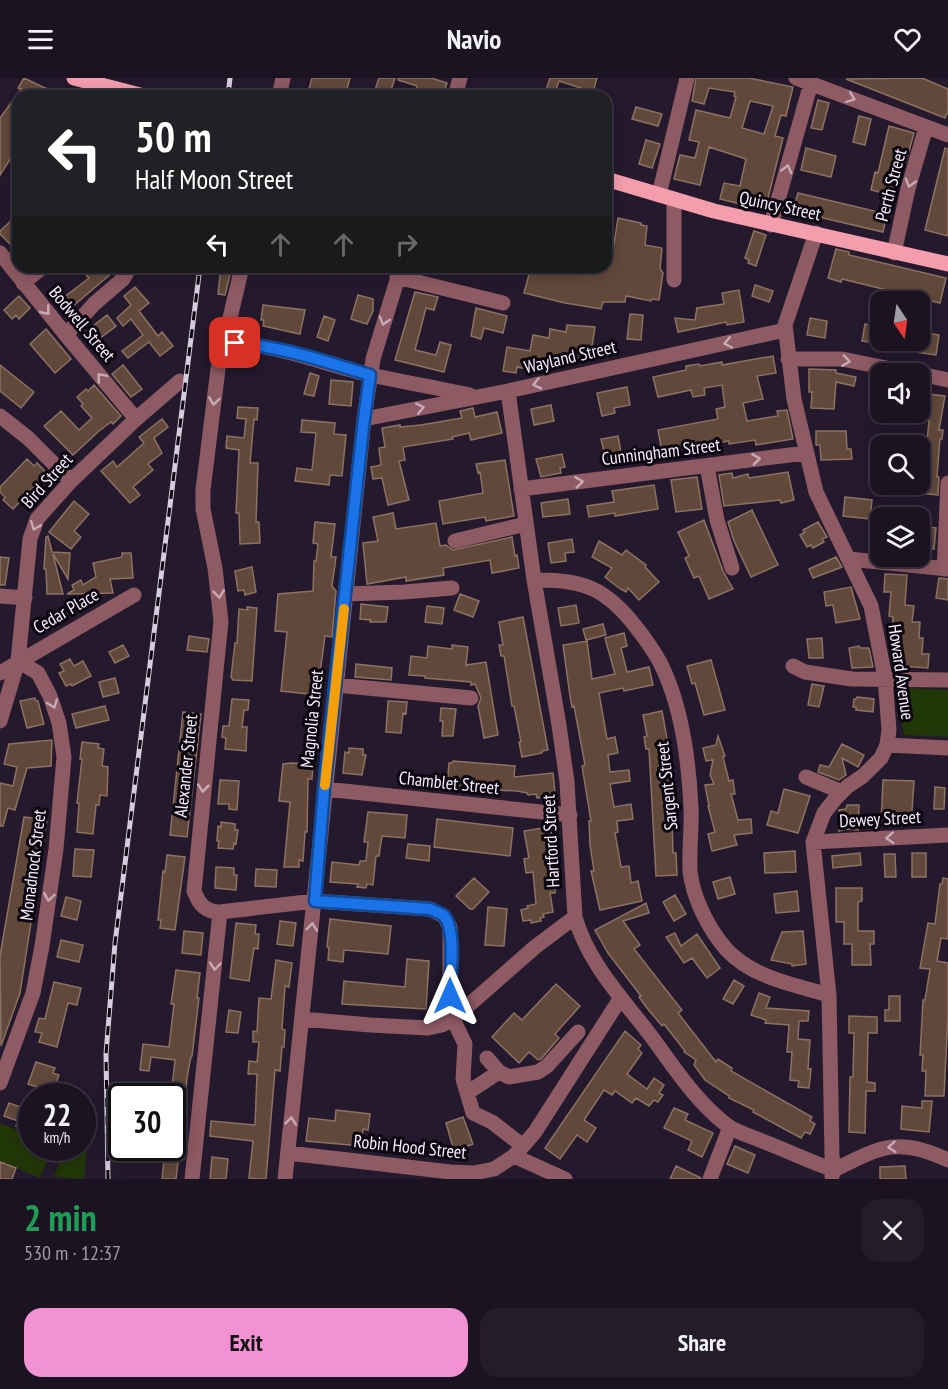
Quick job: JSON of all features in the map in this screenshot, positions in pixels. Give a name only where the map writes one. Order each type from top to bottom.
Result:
[{"type":"main road","points":[[74,78],[109,90]]},
{"type":"main road","name":"Quincy Street","points":[[612,181],[771,225],[948,264]]},
{"type":"street","points":[[674,280],[667,197],[687,78]]},
{"type":"street","points":[[796,78],[948,135]]},
{"type":"street","points":[[771,225],[811,83]]},
{"type":"street","name":"Perth Street","points":[[894,253],[908,189],[926,127]]},
{"type":"street","name":"Howard Avenue","points":[[816,234],[785,330],[788,359],[794,399],[816,492],[871,606],[885,678],[890,730],[886,745],[874,766],[842,792],[824,813],[813,842],[829,995],[833,1174]]},
{"type":"street","name":"Bodwell Street","points":[[0,253],[12,269]]},
{"type":"street","name":"Bodwell Street","points":[[15,273],[136,418]]},
{"type":"street","points":[[23,283],[36,273]]},
{"type":"street","points":[[66,335],[126,273]]},
{"type":"street","points":[[241,273],[224,343],[250,344],[291,352],[370,375],[406,380],[477,397]]},
{"type":"street","name":"Magnolia Street","points":[[285,1179],[364,419],[373,359],[399,273]]},
{"type":"street","points":[[402,273],[503,303]]},
{"type":"street","name":"Wayland Street","points":[[364,419],[508,391],[785,330]]},
{"type":"street","name":"Alexander Street","points":[[220,912],[205,909],[198,901],[194,891],[194,876],[220,621],[215,568],[203,509],[203,490],[208,436],[224,343]]},
{"type":"street","points":[[788,359],[842,359],[870,365]]},
{"type":"street","points":[[930,376],[948,380]]},
{"type":"street","name":"Bird Street","points":[[0,721],[18,661],[32,531],[37,519],[71,481],[136,418],[180,381]]},
{"type":"street","name":"Hartford Street","points":[[508,391],[534,580],[559,725],[570,815],[575,917],[581,937],[587,950],[620,999],[692,1092],[729,1127],[814,1163],[833,1174]]},
{"type":"street","points":[[0,416],[28,438],[71,481]]},
{"type":"street","name":"Cunningham Street","points":[[521,489],[806,453]]},
{"type":"street","points":[[707,466],[717,520],[732,568]]},
{"type":"street","points":[[849,560],[946,569],[948,483]]},
{"type":"street","points":[[454,541],[526,524]]},
{"type":"street","name":"Sargent Street","points":[[534,580],[576,582],[596,590],[621,608],[651,647],[665,671],[673,692],[687,762],[691,807],[690,870],[702,910],[715,934],[728,950],[755,970],[829,995]]},
{"type":"street","points":[[346,594],[452,588]]},
{"type":"street","name":"Cedar Place","points":[[18,661],[134,595]]},
{"type":"street","points":[[0,596],[25,598]]},
{"type":"street","points":[[0,673],[18,661]]},
{"type":"street","name":"Monadnock Street","points":[[0,1083],[33,993],[56,849],[64,757],[59,723],[50,696],[38,673],[18,661]]},
{"type":"street","points":[[793,666],[805,672],[828,677],[948,680]]},
{"type":"street","points":[[336,685],[471,698]]},
{"type":"street","points":[[886,745],[948,748]]},
{"type":"street","points":[[806,777],[842,792]]},
{"type":"street","name":"Chamblet Street","points":[[324,789],[570,815]]},
{"type":"street","name":"Dewey Street","points":[[813,842],[948,835]]},
{"type":"street","points":[[192,1179],[220,912],[315,901],[430,909],[444,916],[450,927],[452,939],[450,996],[453,1019],[465,1044],[463,1079],[473,1113],[492,1122],[519,1151],[565,1179]]},
{"type":"street","points":[[302,1019],[428,1028],[442,1024],[453,1019],[535,947],[575,917]]},
{"type":"street","name":"Robin Hood Street","points":[[288,1153],[450,1172],[474,1173],[494,1170],[519,1151],[557,1099],[620,999]]},
{"type":"street","points":[[487,1058],[499,1072],[509,1077],[538,1072],[547,1066],[578,1032]]},
{"type":"street","points":[[467,1092],[499,1072]]},
{"type":"street","points":[[710,1179],[729,1127]]},
{"type":"street","points":[[833,1174],[867,1152],[884,1147],[918,1148],[948,1160]]},
{"type":"green space","points":[[906,688],[948,690],[948,737],[904,735],[898,694]]},
{"type":"green space","points":[[0,1123],[18,1131],[18,1161],[47,1161],[40,1178],[0,1161]]},
{"type":"green space","points":[[60,1161],[86,1161],[84,1179],[54,1177]]},
{"type":"building","points":[[24,78],[53,90],[20,90],[18,88]]},
{"type":"building","points":[[312,78],[350,78],[347,90],[309,90]]},
{"type":"building","points":[[379,78],[395,78],[391,90],[375,90]]},
{"type":"building","points":[[398,78],[431,78],[447,83],[445,90],[416,90],[417,86],[398,80]]},
{"type":"building","points":[[550,78],[597,78],[594,90],[559,81],[556,90],[546,90]]},
{"type":"building","points":[[696,78],[749,78],[793,87],[786,116],[781,115],[775,136],[783,138],[765,210],[720,199],[724,183],[740,186],[746,159],[709,147],[700,185],[674,179],[680,155],[695,158],[699,142],[689,140],[696,110],[730,118],[736,97],[735,92],[709,88],[704,104],[692,101]],"holes":[[[750,101],[773,106],[764,134],[742,128]]]},
{"type":"building","points":[[922,78],[948,89],[948,111],[945,118],[846,79]]},
{"type":"building","points":[[818,100],[829,103],[822,130],[811,128]]},
{"type":"building","points":[[12,101],[12,156],[0,175],[0,118]]},
{"type":"building","points":[[636,107],[662,114],[658,126],[632,119]]},
{"type":"building","points":[[859,116],[871,119],[865,145],[853,142]]},
{"type":"building","points":[[889,126],[914,133],[906,162],[900,161],[892,195],[871,190],[875,172],[878,173]]},
{"type":"building","points":[[646,140],[660,144],[652,168],[639,164]]},
{"type":"building","points":[[806,148],[836,156],[831,177],[801,170]]},
{"type":"building","points":[[945,148],[948,149],[948,236],[925,230]]},
{"type":"building","points":[[798,193],[887,214],[883,232],[793,211]]},
{"type":"building","points":[[618,218],[647,226],[645,245],[662,248],[660,269],[663,273],[659,300],[652,299],[651,301],[626,296],[625,302],[603,302],[601,309],[524,293],[529,273],[612,273],[612,244],[614,244]]},
{"type":"building","points":[[12,220],[12,246],[0,234],[0,231]]},
{"type":"building","points":[[754,231],[766,235],[756,266],[748,263],[749,260],[745,258]]},
{"type":"building","points":[[836,249],[849,252],[849,255],[946,278],[940,303],[930,301],[930,291],[891,291],[842,279],[841,282],[828,278]]},
{"type":"building","points":[[84,273],[112,273],[66,312],[58,302],[89,278]]},
{"type":"building","points":[[220,273],[230,273],[225,295],[218,294]]},
{"type":"building","points":[[755,285],[773,291],[769,302],[752,296]]},
{"type":"building","points":[[135,287],[149,303],[139,311],[158,336],[162,332],[173,346],[160,356],[149,342],[128,358],[122,351],[143,335],[131,319],[123,326],[117,318],[131,305],[124,296]]},
{"type":"building","points":[[739,290],[744,322],[727,325],[726,322],[678,332],[675,318],[695,320],[697,308],[724,304],[722,293]]},
{"type":"building","points":[[415,292],[438,297],[434,310],[426,308],[415,350],[436,355],[440,342],[451,345],[444,372],[395,360]]},
{"type":"building","points":[[358,295],[373,299],[373,311],[367,324],[351,319]]},
{"type":"building","points":[[19,296],[30,308],[19,319],[16,315],[12,319],[4,310]]},
{"type":"building","points":[[263,305],[305,310],[300,334],[263,326],[264,320],[261,320]]},
{"type":"building","points":[[476,308],[507,316],[503,333],[484,328],[481,339],[471,336]]},
{"type":"building","points":[[630,314],[643,315],[641,340],[627,339]]},
{"type":"building","points":[[107,315],[116,326],[91,345],[83,334]]},
{"type":"building","points":[[324,316],[335,320],[328,341],[317,337]]},
{"type":"building","points":[[810,318],[827,321],[825,338],[807,335]]},
{"type":"building","points":[[865,324],[870,325],[870,342],[862,341]]},
{"type":"building","points":[[567,325],[595,327],[590,359],[556,356],[555,363],[539,361],[537,371],[517,367],[516,373],[503,371],[507,347],[530,351],[533,335],[549,338],[550,329],[566,332]]},
{"type":"building","points":[[46,329],[71,359],[55,373],[30,344]]},
{"type":"building","points":[[930,333],[939,335],[936,355],[908,351],[930,351]]},
{"type":"building","points":[[773,356],[776,373],[757,376],[763,399],[743,403],[747,421],[778,416],[777,411],[787,410],[793,439],[756,445],[755,440],[729,444],[729,441],[662,452],[658,430],[718,419],[716,409],[725,407],[722,385],[704,388],[705,395],[693,397],[691,390],[658,397],[653,377],[686,370],[686,366],[722,362],[722,365]]},
{"type":"building","points":[[0,365],[34,392],[21,408],[0,391]]},
{"type":"building","points":[[123,365],[142,389],[131,397],[112,374]]},
{"type":"building","points":[[809,369],[836,370],[836,373],[856,377],[854,386],[836,382],[834,409],[811,408],[812,392],[809,392]]},
{"type":"building","points":[[310,373],[319,376],[314,396],[304,394]]},
{"type":"building","points":[[331,380],[353,382],[351,406],[329,404]]},
{"type":"building","points":[[94,385],[121,416],[113,424],[111,422],[99,431],[73,455],[44,426],[61,411],[79,430],[92,418],[81,406],[83,404],[77,397]]},
{"type":"building","points":[[627,387],[630,405],[614,408],[615,413],[602,416],[597,393]]},
{"type":"building","points":[[930,394],[945,396],[939,430],[943,430],[942,439],[940,439],[937,477],[939,477],[938,495],[930,494],[930,435],[928,435]]},
{"type":"building","points":[[551,405],[554,421],[534,425],[531,409]]},
{"type":"building","points":[[238,407],[258,408],[257,420],[254,419],[250,463],[258,463],[256,522],[259,522],[260,543],[240,544],[239,513],[236,513],[239,450],[226,448],[227,436],[244,438],[246,419],[237,418]]},
{"type":"building","points":[[473,408],[475,417],[497,412],[502,433],[471,440],[469,433],[452,437],[453,439],[403,447],[405,460],[399,461],[409,500],[388,505],[382,478],[373,479],[371,467],[381,465],[379,448],[385,447],[382,428],[421,425],[462,418],[460,411]]},
{"type":"building","points":[[162,419],[168,427],[154,438],[162,453],[148,464],[153,470],[133,487],[140,495],[130,503],[101,471],[113,461],[117,467],[144,443],[139,437]]},
{"type":"building","points":[[302,420],[335,423],[334,434],[346,435],[342,476],[330,475],[329,485],[295,481],[297,468],[312,470],[316,433],[301,432]]},
{"type":"building","points":[[816,431],[846,431],[847,449],[851,449],[852,459],[821,460],[820,445],[816,445]]},
{"type":"building","points":[[618,436],[622,458],[606,461],[601,439]]},
{"type":"building","points":[[562,454],[565,467],[560,468],[561,473],[541,477],[536,459]]},
{"type":"building","points":[[27,459],[34,466],[37,463],[47,473],[13,509],[3,500],[5,497],[0,492],[0,487]]},
{"type":"building","points":[[505,460],[514,516],[486,521],[485,517],[443,524],[439,501],[483,493],[480,472],[478,473],[476,464]]},
{"type":"building","points":[[788,472],[794,500],[781,503],[780,500],[724,506],[719,475],[732,473],[733,478],[748,474],[749,478]]},
{"type":"building","points":[[697,477],[702,509],[676,512],[671,480]]},
{"type":"building","points":[[654,485],[658,509],[615,516],[615,513],[589,517],[587,506],[614,502],[612,491]]},
{"type":"building","points":[[845,497],[872,500],[870,519],[843,516]]},
{"type":"building","points":[[568,499],[570,514],[543,517],[541,503]]},
{"type":"building","points":[[74,501],[89,514],[74,531],[81,537],[71,549],[49,532]]},
{"type":"building","points":[[752,510],[778,565],[751,577],[728,522]]},
{"type":"building","points":[[393,513],[396,529],[436,523],[440,546],[446,545],[453,550],[512,537],[519,568],[492,573],[490,560],[443,568],[444,575],[406,581],[406,577],[367,584],[363,543],[378,541],[373,517]]},
{"type":"building","points":[[704,520],[723,571],[733,589],[709,599],[699,576],[694,578],[685,558],[689,556],[678,532]]},
{"type":"building","points":[[315,522],[335,524],[331,557],[336,557],[332,586],[336,591],[332,637],[325,636],[317,695],[281,691],[287,632],[275,631],[278,594],[313,591],[314,561],[316,561],[318,544],[313,543]]},
{"type":"building","points":[[818,522],[827,537],[822,539],[824,542],[813,548],[811,545],[807,547],[800,535],[805,532],[803,530]]},
{"type":"building","points":[[930,527],[936,528],[934,549],[930,549]]},
{"type":"building","points":[[48,536],[52,552],[70,553],[68,579],[53,554],[63,594],[47,594],[46,569],[44,569],[46,537]]},
{"type":"building","points":[[572,539],[574,552],[565,553],[566,561],[551,563],[548,543]]},
{"type":"building","points":[[599,541],[622,555],[626,550],[646,565],[645,567],[659,582],[639,600],[628,588],[626,592],[619,588],[605,577],[612,568],[592,557]]},
{"type":"building","points":[[122,553],[131,553],[133,578],[110,579],[113,593],[67,594],[74,590],[72,585],[81,580],[83,585],[96,577],[93,563],[122,557]]},
{"type":"building","points":[[0,557],[9,558],[5,585],[0,585]]},
{"type":"building","points":[[836,557],[842,567],[813,578],[809,569]]},
{"type":"building","points":[[252,567],[256,592],[245,595],[244,590],[238,591],[235,571]]},
{"type":"building","points":[[885,574],[907,575],[905,605],[914,606],[912,622],[920,622],[919,638],[923,638],[922,654],[929,654],[928,668],[901,666],[893,670],[897,651],[895,651],[895,635],[892,635],[893,617],[889,616],[891,592],[884,592]]},
{"type":"building","points":[[939,578],[948,579],[948,600],[936,598]]},
{"type":"building","points":[[851,587],[860,619],[836,623],[833,605],[826,606],[824,592]]},
{"type":"building","points":[[460,594],[479,601],[473,617],[454,610]]},
{"type":"building","points":[[361,604],[388,607],[386,622],[370,622],[371,620],[360,619]]},
{"type":"building","points":[[576,605],[579,623],[561,626],[558,608]]},
{"type":"building","points":[[427,606],[444,608],[442,624],[425,622]]},
{"type":"building","points":[[247,607],[257,608],[252,681],[233,680],[231,677],[235,643],[237,643],[239,609],[248,610]]},
{"type":"building","points":[[523,617],[548,750],[522,757],[504,656],[501,656],[499,645],[503,645],[499,622]]},
{"type":"building","points":[[603,624],[606,635],[586,640],[583,629]]},
{"type":"building","points":[[624,633],[627,646],[621,648],[627,672],[649,667],[653,685],[599,693],[607,739],[615,737],[618,753],[608,755],[610,772],[629,770],[630,781],[610,784],[614,807],[631,804],[633,819],[617,821],[618,832],[615,833],[621,867],[629,866],[631,883],[638,881],[642,901],[600,910],[591,871],[594,871],[590,845],[589,821],[591,821],[582,766],[585,765],[574,706],[572,707],[563,645],[587,641],[592,679],[615,674],[605,638]]},
{"type":"building","points":[[189,636],[209,639],[207,652],[187,650]]},
{"type":"building","points":[[822,638],[823,658],[809,658],[807,639]]},
{"type":"building","points":[[123,645],[129,656],[115,663],[109,652]]},
{"type":"building","points":[[452,645],[468,647],[466,665],[486,662],[498,735],[484,738],[478,706],[481,698],[475,684],[409,675],[411,656],[427,658],[428,646],[452,649]]},
{"type":"building","points":[[859,646],[869,648],[873,667],[852,668],[849,648]]},
{"type":"building","points":[[70,659],[74,666],[83,661],[91,676],[72,686],[71,684],[66,686],[59,673],[64,671],[60,664]]},
{"type":"building","points":[[711,660],[725,710],[704,715],[695,683],[692,684],[687,666]]},
{"type":"building","points":[[356,664],[392,668],[391,680],[355,677]]},
{"type":"building","points":[[115,678],[119,693],[103,697],[99,682]]},
{"type":"building","points":[[812,684],[824,686],[819,707],[808,705]]},
{"type":"building","points":[[857,697],[874,699],[873,712],[856,710],[856,707],[853,707],[854,699]]},
{"type":"building","points":[[35,698],[38,701],[44,724],[27,728],[20,701]]},
{"type":"building","points":[[232,699],[249,700],[248,710],[244,710],[242,727],[247,727],[246,751],[225,749],[226,738],[222,737],[223,726],[229,726]]},
{"type":"building","points":[[388,701],[407,702],[406,714],[403,713],[401,733],[386,732]]},
{"type":"building","points":[[105,706],[109,720],[76,728],[72,714]]},
{"type":"building","points":[[441,708],[456,709],[453,736],[442,736]]},
{"type":"building","points":[[662,711],[670,755],[673,853],[676,853],[677,875],[656,876],[649,749],[646,749],[644,737],[647,736],[643,715]]},
{"type":"building","points":[[183,712],[201,714],[187,837],[170,835]]},
{"type":"building","points":[[718,736],[725,756],[723,757],[729,781],[733,780],[735,794],[731,794],[738,820],[751,819],[752,833],[734,835],[737,845],[712,851],[708,834],[715,832],[705,785],[714,784],[710,775],[713,760],[706,761],[703,748],[716,745]]},
{"type":"building","points":[[52,740],[51,766],[27,768],[15,810],[8,808],[3,826],[0,826],[0,783],[13,786],[17,767],[4,764],[9,744]]},
{"type":"building","points":[[82,742],[99,744],[98,748],[104,749],[102,766],[108,767],[107,796],[100,795],[99,805],[96,805],[93,834],[77,832]]},
{"type":"building","points":[[842,744],[864,755],[858,767],[842,758],[846,775],[839,780],[818,772],[820,765],[829,767]]},
{"type":"building","points":[[349,748],[363,749],[363,755],[366,755],[362,775],[343,773],[345,752],[349,753]]},
{"type":"building","points":[[453,761],[515,766],[514,777],[553,773],[555,793],[537,798],[536,794],[528,795],[517,791],[447,788],[449,763]]},
{"type":"building","points":[[283,764],[313,764],[312,779],[308,779],[307,832],[305,832],[303,861],[299,860],[299,867],[284,867],[290,802],[279,801]]},
{"type":"building","points":[[220,780],[239,781],[237,810],[229,809],[229,804],[218,804]]},
{"type":"building","points":[[883,780],[914,781],[911,825],[881,823]]},
{"type":"building","points":[[935,787],[945,788],[944,809],[934,809]]},
{"type":"building","points":[[784,789],[810,796],[798,833],[767,825],[771,811],[778,813]]},
{"type":"building","points":[[847,805],[859,805],[858,830],[839,831],[839,810],[846,809]]},
{"type":"building","points":[[368,812],[407,815],[405,838],[382,836],[379,856],[376,856],[373,885],[367,884],[366,888],[357,887],[358,884],[330,882],[332,862],[359,865],[360,861],[366,861],[368,842],[364,842]]},
{"type":"building","points":[[24,817],[47,820],[20,993],[1,1046],[0,956]]},
{"type":"building","points":[[437,819],[513,828],[510,856],[434,847]]},
{"type":"building","points":[[221,822],[235,824],[235,830],[238,830],[233,849],[218,848],[218,826],[221,827]]},
{"type":"building","points":[[542,828],[543,831],[551,830],[556,872],[554,873],[555,893],[550,893],[553,912],[543,914],[541,921],[531,923],[531,920],[523,921],[521,910],[536,904],[533,872],[526,873],[524,859],[529,858],[524,831]]},
{"type":"building","points":[[408,844],[430,846],[429,861],[406,858]]},
{"type":"building","points":[[75,849],[94,850],[91,877],[73,876]]},
{"type":"building","points":[[795,851],[796,872],[765,873],[764,853]]},
{"type":"building","points":[[860,853],[861,865],[833,868],[832,856]]},
{"type":"building","points":[[912,853],[926,853],[926,877],[912,877]]},
{"type":"building","points":[[884,854],[895,854],[896,877],[885,877]]},
{"type":"building","points":[[167,855],[185,857],[175,930],[160,928],[161,920],[158,920]]},
{"type":"building","points":[[216,867],[234,868],[234,875],[237,875],[236,890],[215,888]]},
{"type":"building","points":[[256,869],[277,870],[276,887],[255,886]]},
{"type":"building","points":[[730,877],[735,894],[718,899],[713,882]]},
{"type":"building","points":[[474,878],[489,892],[473,909],[470,909],[456,896]]},
{"type":"building","points":[[943,878],[948,879],[948,939],[941,938],[937,961],[948,963],[944,1096],[925,1096],[926,1071],[922,1071],[923,1055],[920,1055],[923,1000],[925,1000],[930,969],[920,968],[928,923],[935,924],[940,884]]},
{"type":"building","points":[[836,888],[862,888],[862,901],[858,902],[858,931],[874,931],[874,944],[870,944],[871,965],[852,965],[852,944],[844,944],[844,922],[836,922]]},
{"type":"building","points":[[797,891],[799,911],[776,913],[774,894]]},
{"type":"building","points":[[675,895],[686,914],[674,921],[663,902]]},
{"type":"building","points":[[66,897],[81,901],[77,920],[61,916]]},
{"type":"building","points":[[646,903],[649,913],[623,921],[640,945],[634,949],[682,1010],[678,1013],[716,1062],[718,1059],[732,1068],[731,1071],[812,1117],[810,1121],[815,1124],[810,1134],[805,1132],[801,1138],[729,1098],[705,1080],[694,1065],[696,1060],[684,1052],[664,1024],[662,1026],[639,997],[641,996],[608,953],[595,930]]},
{"type":"building","points":[[488,907],[507,909],[504,946],[485,945]]},
{"type":"building","points":[[330,919],[391,926],[388,954],[344,950],[343,962],[328,960]]},
{"type":"building","points":[[280,921],[296,923],[293,946],[277,944]]},
{"type":"building","points":[[236,923],[256,925],[255,934],[259,934],[258,949],[254,948],[249,981],[230,978]]},
{"type":"building","points":[[184,931],[203,933],[201,955],[182,953]]},
{"type":"building","points":[[803,931],[806,964],[792,966],[792,964],[771,960],[782,932]]},
{"type":"building","points":[[675,933],[681,946],[697,934],[720,968],[707,978],[692,958],[684,963],[666,937]]},
{"type":"building","points":[[61,940],[83,945],[79,962],[57,957]]},
{"type":"building","points":[[407,959],[429,961],[426,1009],[342,1004],[344,981],[405,987]]},
{"type":"building","points":[[276,960],[292,963],[289,987],[285,986],[282,1029],[285,1030],[284,1047],[282,1047],[280,1071],[275,1070],[266,1179],[249,1178],[253,1141],[210,1136],[211,1121],[255,1125],[257,1074],[248,1074],[249,1061],[257,1062],[259,1042],[253,1042],[253,1031],[257,1032],[259,998],[271,999]]},
{"type":"building","points":[[176,970],[200,973],[192,1056],[186,1088],[186,1083],[172,1083],[175,1060],[151,1057],[149,1071],[140,1070],[143,1044],[169,1047],[174,1004],[171,1004]]},
{"type":"building","points":[[734,980],[744,986],[733,1004],[723,999]]},
{"type":"building","points":[[54,982],[81,988],[77,1005],[68,1003],[57,1047],[39,1042],[42,1033],[35,1032],[39,1018],[45,1019]]},
{"type":"building","points":[[556,984],[580,1006],[555,1034],[559,1038],[541,1059],[538,1060],[529,1052],[519,1063],[492,1037],[514,1013],[522,1020]]},
{"type":"building","points":[[759,993],[770,997],[766,1008],[809,1011],[808,1021],[799,1021],[798,1039],[810,1040],[809,1088],[798,1087],[799,1081],[790,1080],[792,1052],[787,1052],[789,1025],[765,1023],[766,1020],[751,1015]]},
{"type":"building","points":[[889,996],[900,996],[900,1021],[885,1021],[885,1010],[889,1010]]},
{"type":"building","points":[[229,1010],[241,1012],[238,1033],[226,1032]]},
{"type":"building","points":[[849,1016],[877,1017],[877,1033],[868,1033],[867,1082],[875,1083],[875,1091],[866,1091],[865,1133],[849,1132],[854,1033],[849,1033]]},
{"type":"building","points":[[625,1031],[641,1045],[638,1049],[642,1053],[627,1074],[647,1089],[654,1078],[664,1085],[659,1093],[663,1095],[658,1102],[654,1100],[649,1106],[636,1098],[632,1103],[615,1091],[612,1095],[604,1090],[584,1120],[596,1128],[587,1142],[577,1135],[560,1159],[545,1148]]},
{"type":"building","points":[[36,1062],[55,1068],[53,1073],[59,1075],[56,1083],[28,1083]]},
{"type":"building","points":[[922,1101],[932,1101],[929,1132],[901,1129],[902,1106],[922,1108]]},
{"type":"building","points":[[9,1103],[18,1106],[18,1121],[4,1116]]},
{"type":"building","points":[[674,1108],[688,1114],[685,1120],[713,1133],[702,1157],[688,1150],[692,1141],[664,1128]]},
{"type":"building","points":[[336,1110],[370,1114],[368,1130],[363,1129],[361,1146],[306,1141],[309,1118],[335,1121]]},
{"type":"building","points":[[463,1117],[473,1144],[454,1151],[446,1123]]},
{"type":"building","points":[[735,1146],[755,1155],[748,1173],[727,1164]]},
{"type":"building","points":[[212,1157],[228,1159],[226,1179],[210,1179]]},
{"type":"building","points":[[164,1161],[178,1162],[176,1179],[162,1179]]},
{"type":"building","points":[[0,1162],[16,1168],[12,1179],[0,1179]]},
{"type":"building","points":[[676,1166],[701,1178],[670,1179]]},
{"type":"building","points":[[905,1166],[906,1179],[880,1179],[880,1167]]},
{"type":"railway","points":[[229,90],[230,78]]},
{"type":"railway","points":[[108,1179],[106,1054],[115,943],[199,273]]},
{"type":"slow traffic","points":[[325,785],[344,609]]},
{"type":"route","points":[[235,343],[291,352],[370,375],[324,789],[315,901],[430,909],[444,916],[450,927],[452,939],[450,996]]}]
